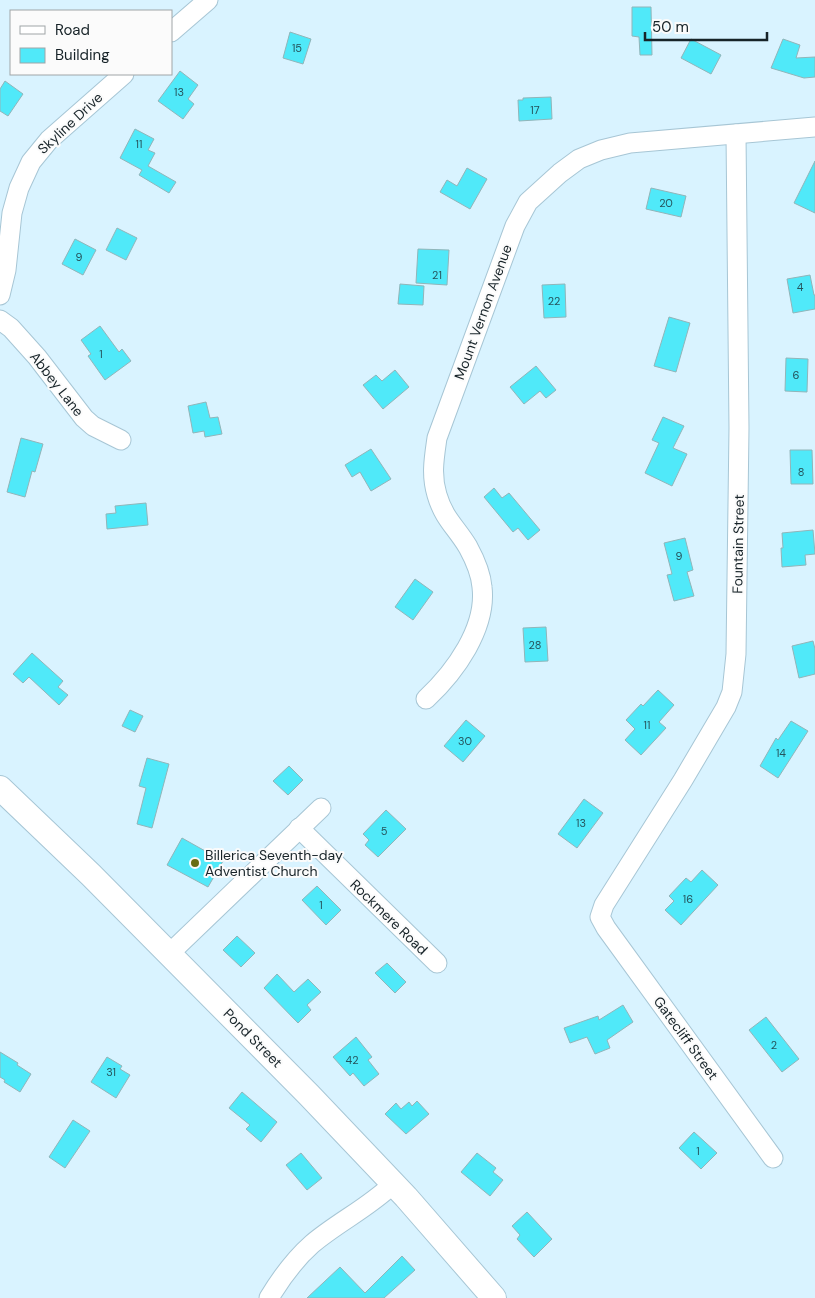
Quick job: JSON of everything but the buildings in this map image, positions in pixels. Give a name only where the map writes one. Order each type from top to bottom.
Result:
[{"type":"street","points":[[172,31],[208,0]]},
{"type":"street","name":"Skyline Drive","points":[[0,295],[6,270],[12,213],[19,188],[31,162],[49,140],[123,75]]},
{"type":"street","name":"Mount Vernon Avenue","points":[[426,699],[457,666],[467,647],[482,609],[482,586],[478,570],[468,547],[446,518],[437,495],[432,473],[437,438],[512,236],[528,202],[560,173],[579,159],[601,150],[630,143],[815,128]]},
{"type":"street","name":"Fountain Street","points":[[600,916],[604,905],[720,719],[732,692],[736,654],[739,428],[736,134]]},
{"type":"street","name":"Abbey Lane","points":[[0,320],[11,328],[37,358],[84,418],[93,426],[122,440]]},
{"type":"street","name":"Pond Street","points":[[0,788],[90,874],[309,1094],[393,1184],[494,1298]]},
{"type":"street","points":[[169,954],[321,808]]},
{"type":"street","name":"Rockmere Road","points":[[299,828],[437,963]]},
{"type":"street","name":"Gatecliff Street","points":[[600,916],[606,928],[773,1158]]},
{"type":"street","points":[[269,1298],[284,1275],[313,1243],[375,1201],[393,1184]]},
{"type":"place","name":"Billerica Seventh-day Adventist Church","points":[[195,863]]}]
